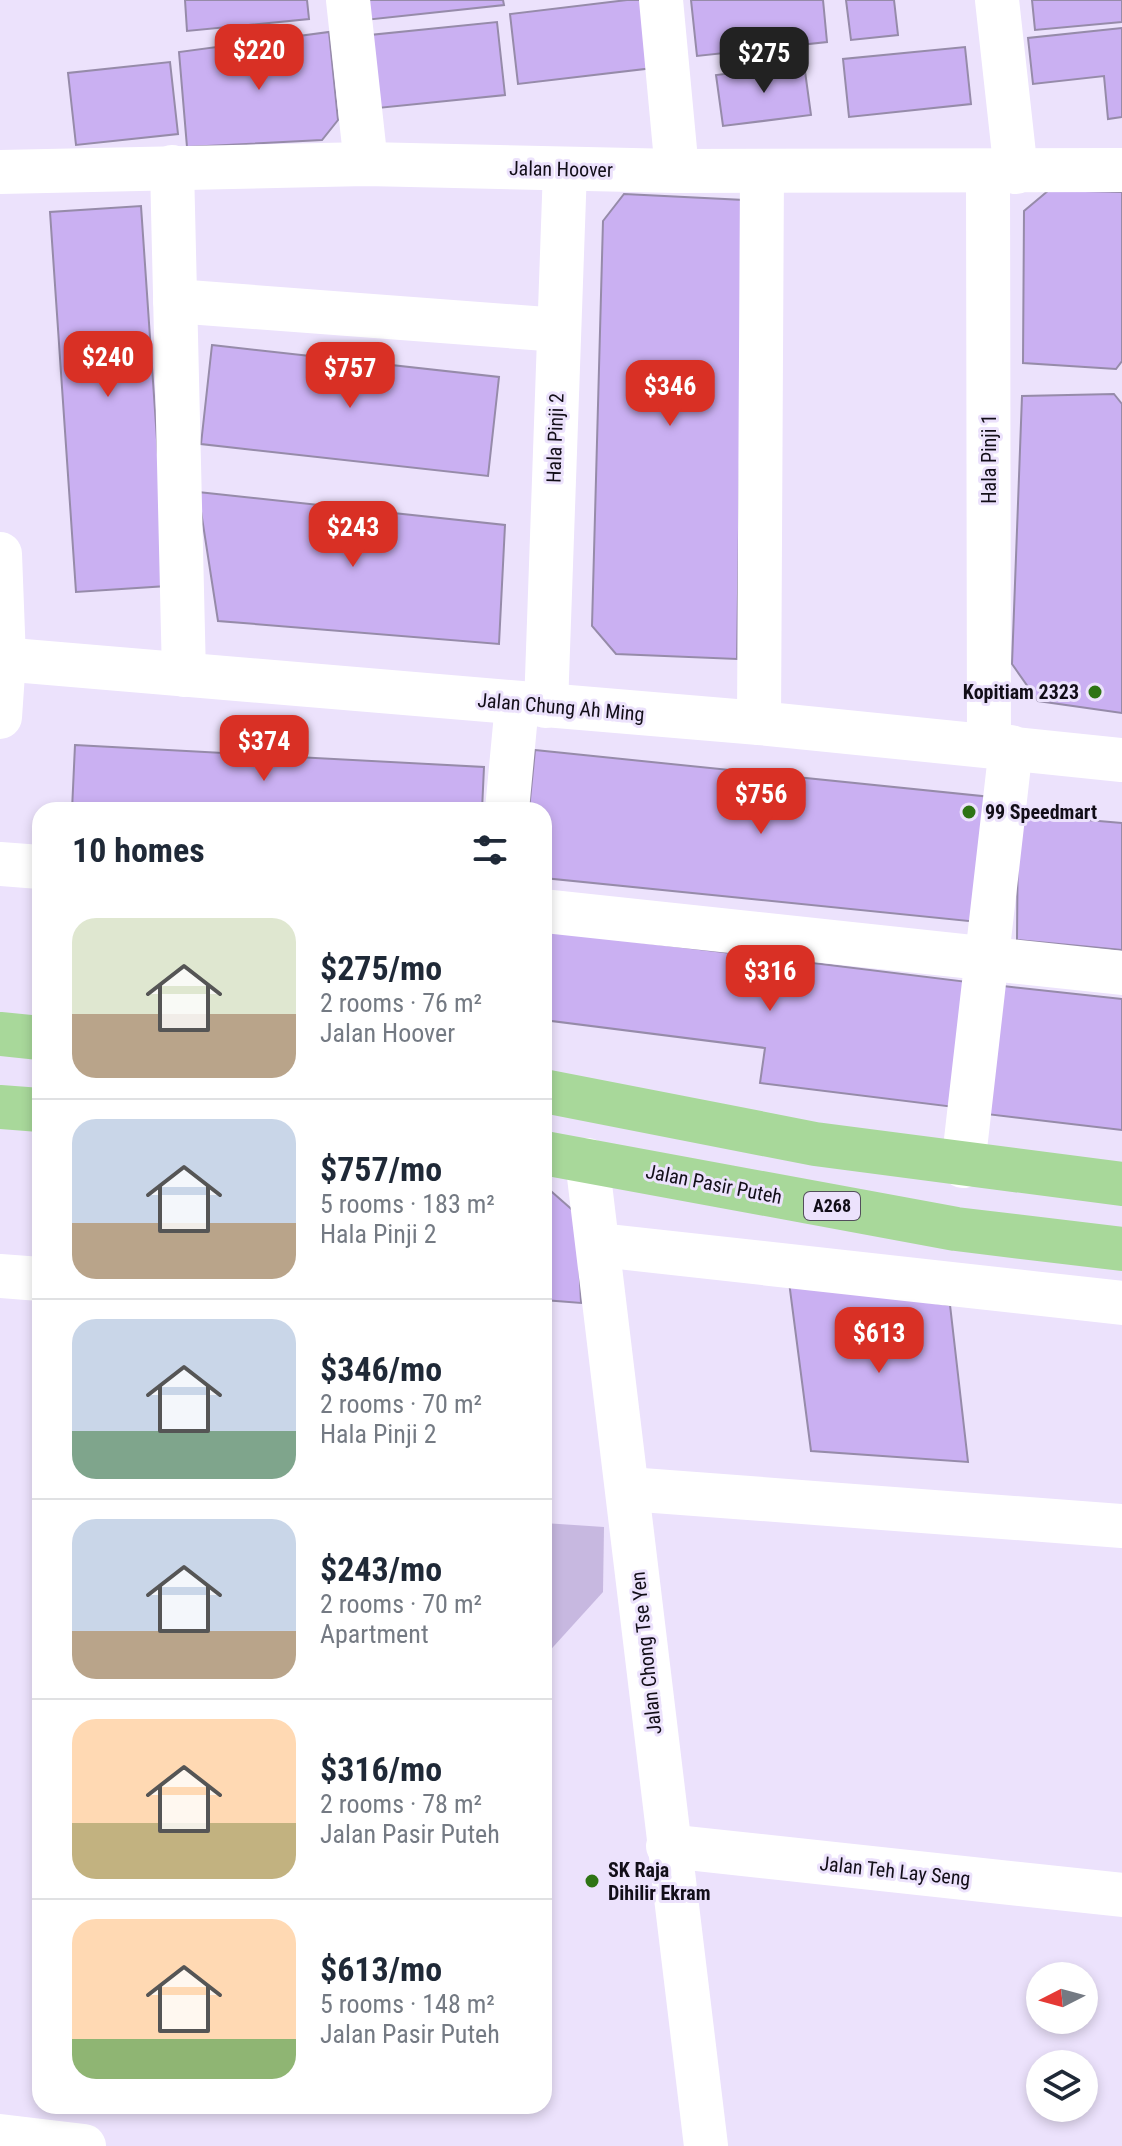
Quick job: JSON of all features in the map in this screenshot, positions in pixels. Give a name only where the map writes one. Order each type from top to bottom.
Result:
[{"type":"main road","points":[[0,1034],[32,1037]]},
{"type":"main road","points":[[552,1093],[815,1144],[963,1166],[1122,1184]]},
{"type":"main road","points":[[0,1107],[32,1109]]},
{"type":"main road","name":"Jalan Pasir Puteh","points":[[552,1154],[956,1229],[1122,1249]]},
{"type":"street","points":[[348,0],[366,164]]},
{"type":"street","points":[[661,0],[677,171]]},
{"type":"street","name":"Hala Pinji 1","points":[[963,1166],[987,957],[1000,747],[1002,172],[997,0]]},
{"type":"street","name":"Jalan Hoover","points":[[0,172],[366,164],[677,171],[1122,170]]},
{"type":"street","points":[[172,167],[184,675]]},
{"type":"street","name":"Hala Pinji 2","points":[[509,802],[531,705],[559,330],[565,169]]},
{"type":"street","points":[[759,723],[762,171]]},
{"type":"street","points":[[175,301],[559,330]]},
{"type":"street","points":[[0,554],[0,717]]},
{"type":"street","name":"Jalan Chung Ah Ming","points":[[2,659],[759,723],[1122,760]]},
{"type":"street","points":[[0,864],[32,866]]},
{"type":"street","points":[[552,912],[1122,973]]},
{"type":"street","name":"Jalan Chong Tse Yen","points":[[587,1160],[600,1245],[668,1846],[706,2146]]},
{"type":"street","points":[[600,1245],[1122,1303]]},
{"type":"street","points":[[0,1276],[32,1278]]},
{"type":"street","points":[[628,1489],[1122,1526]]},
{"type":"street","name":"Jalan Teh Lay Seng","points":[[668,1846],[1122,1895]]},
{"type":"street","points":[[0,2136],[84,2146]]},
{"type":"shaded area","points":[[552,1524],[604,1527],[603,1592],[552,1648]]},
{"type":"building","points":[[185,0],[307,0],[309,19],[187,31]]},
{"type":"building","points":[[363,0],[503,0],[504,5],[365,20]]},
{"type":"building","points":[[645,0],[653,68],[518,84],[510,14]]},
{"type":"building","points":[[691,0],[823,0],[827,42],[697,56]]},
{"type":"building","points":[[846,0],[894,0],[898,35],[851,40]]},
{"type":"building","points":[[1032,0],[1122,0],[1122,22],[1035,30]]},
{"type":"building","points":[[497,22],[505,95],[378,108],[370,35]]},
{"type":"building","points":[[1122,28],[1122,117],[1108,119],[1104,76],[1033,84],[1028,38]]},
{"type":"building","points":[[329,32],[338,120],[322,140],[187,147],[179,52]]},
{"type":"building","points":[[965,47],[971,104],[849,117],[843,59]]},
{"type":"building","points":[[170,62],[178,134],[76,145],[68,73]]},
{"type":"building","points":[[804,64],[811,115],[723,126],[716,75]]},
{"type":"building","points":[[1049,190],[1122,192],[1122,361],[1116,369],[1023,363],[1024,211]]},
{"type":"building","points":[[624,194],[744,200],[737,659],[616,654],[592,626],[603,221]]},
{"type":"building","points":[[141,206],[167,586],[76,592],[50,212]]},
{"type":"building","points":[[212,345],[499,377],[488,476],[201,444]]},
{"type":"building","points":[[1114,394],[1122,404],[1122,713],[1038,701],[1012,664],[1022,396]]},
{"type":"building","points":[[198,492],[505,525],[499,644],[218,621]]},
{"type":"building","points":[[75,745],[484,767],[482,802],[72,802]]},
{"type":"building","points":[[535,750],[991,797],[978,922],[552,879],[552,802],[530,802]]},
{"type":"building","points":[[1018,814],[1122,823],[1122,950],[1017,940]]},
{"type":"building","points":[[552,931],[968,982],[954,1107],[760,1083],[765,1048],[552,1021]]},
{"type":"building","points":[[1003,986],[1122,999],[1122,1130],[986,1114]]},
{"type":"building","points":[[552,1192],[577,1214],[581,1303],[552,1301]]},
{"type":"building","points":[[789,1282],[950,1305],[968,1462],[811,1451]]},
{"type":"place","name":"Kopitiam 2323","points":[[1095,692]]},
{"type":"place","name":"99 Speedmart","points":[[969,812]]},
{"type":"place","name":"SK Raja Dihilir Ekram","points":[[592,1881]]}]
